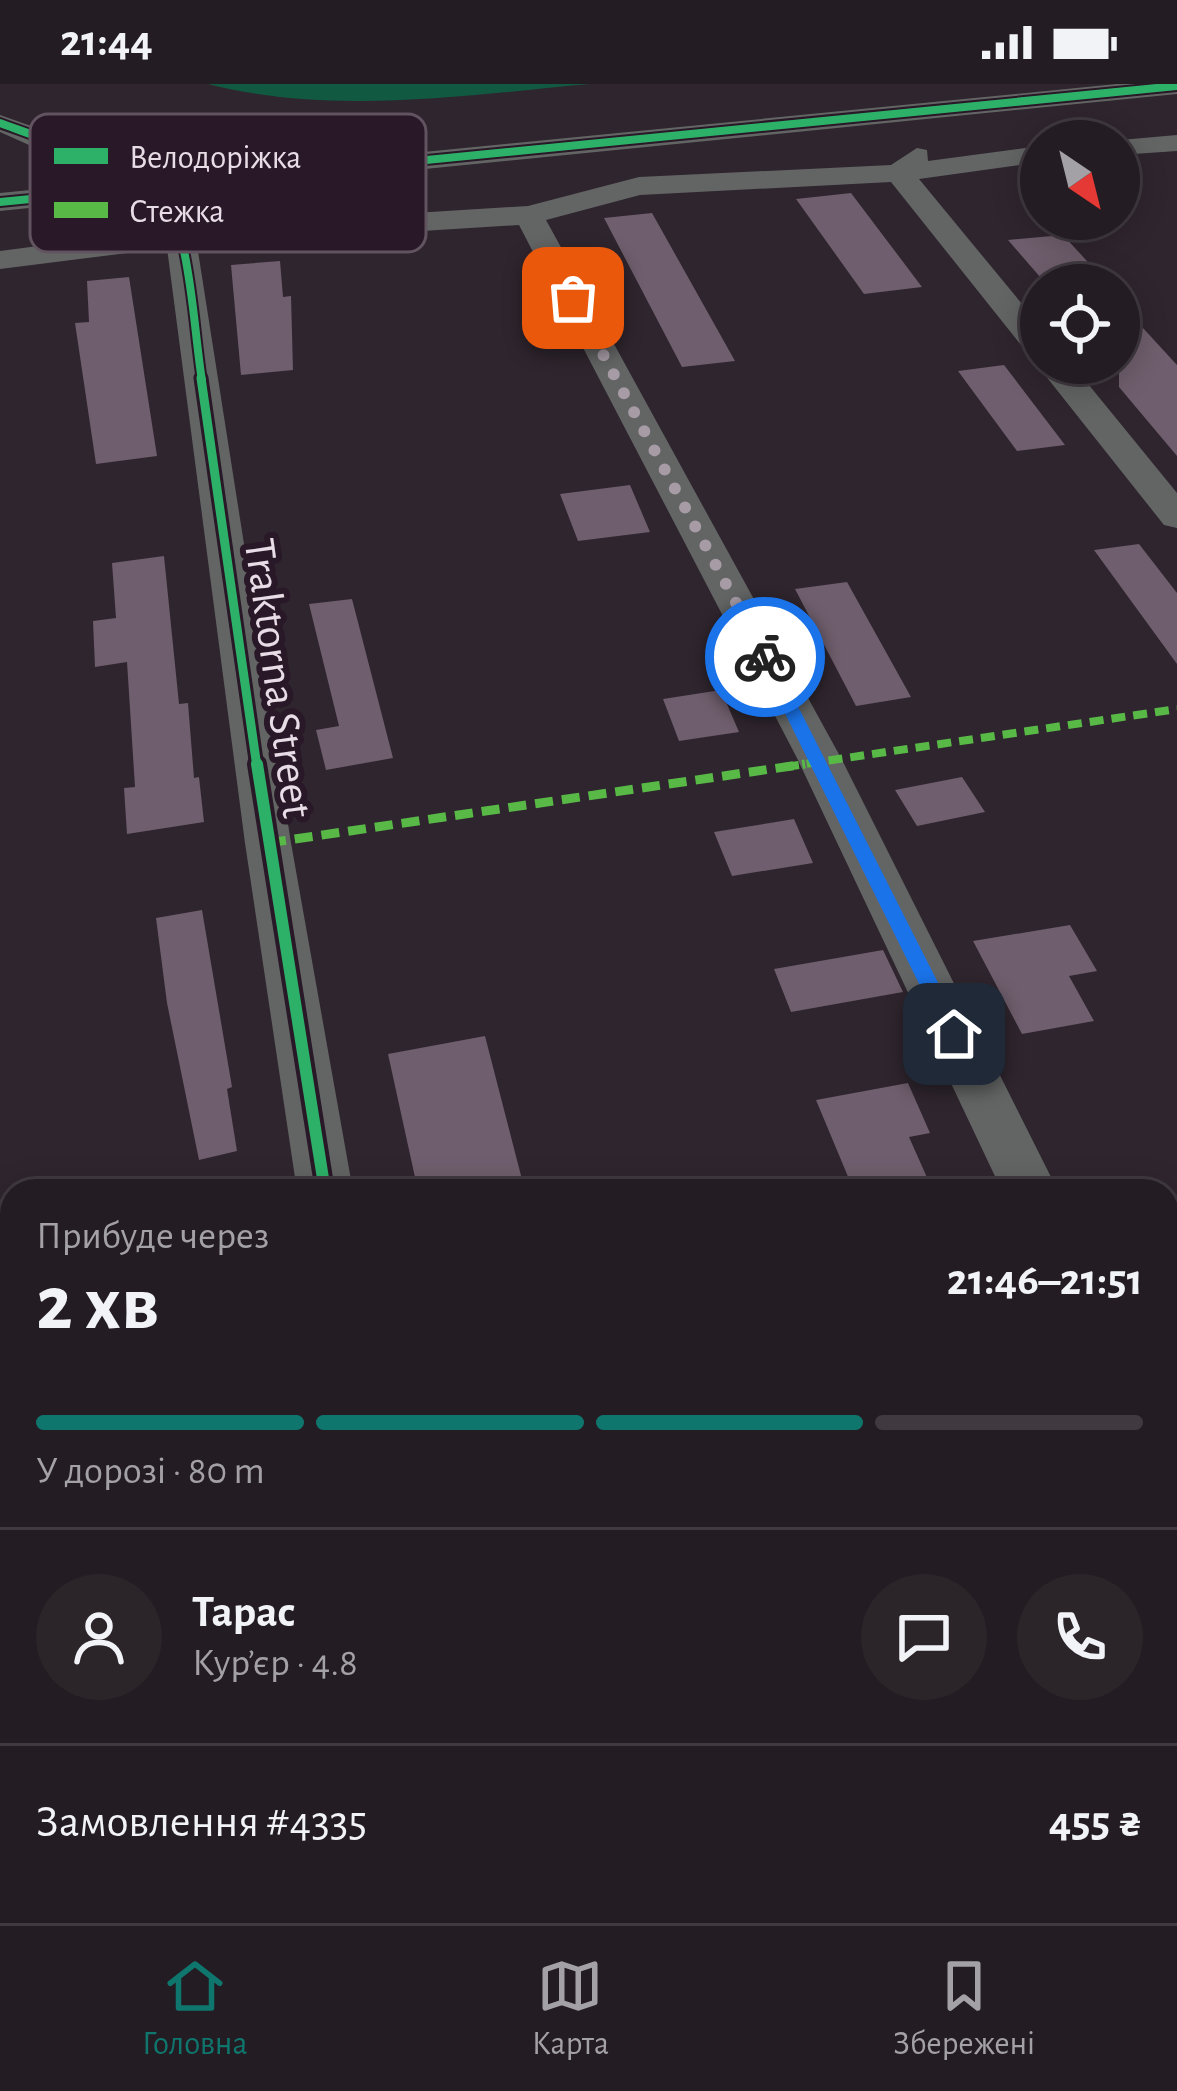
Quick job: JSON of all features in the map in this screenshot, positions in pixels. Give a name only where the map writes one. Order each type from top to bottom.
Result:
[{"type":"street","points":[[426,159],[1177,86]]},
{"type":"street","points":[[899,172],[937,136],[917,111]]},
{"type":"street","points":[[0,123],[30,134]]},
{"type":"street","points":[[1140,146],[1177,143]]},
{"type":"street","points":[[426,221],[529,214],[639,186],[899,172],[1020,157]]},
{"type":"street","points":[[899,172],[1020,322]]},
{"type":"street","points":[[0,202],[30,199]]},
{"type":"street","points":[[529,214],[819,758],[1024,1179]]},
{"type":"street","points":[[0,260],[63,252]]},
{"type":"street","name":"Traktorna Street","points":[[183,252],[268,843],[324,1179]]},
{"type":"street","points":[[1070,384],[1177,517]]},
{"type":"shaded area","points":[[208,84],[590,84],[350,101],[255,94]]},
{"type":"building","points":[[851,193],[922,287],[864,294],[796,199]]},
{"type":"building","points":[[652,213],[735,361],[682,367],[604,218]]},
{"type":"building","points":[[1008,240],[1068,240],[1090,264],[1029,264]]},
{"type":"building","points":[[280,261],[283,297],[291,296],[293,370],[241,375],[231,265]]},
{"type":"building","points":[[129,277],[157,456],[96,464],[75,323],[89,322],[87,281]]},
{"type":"building","points":[[1140,325],[1177,365],[1177,456],[1119,387],[1140,384]]},
{"type":"building","points":[[1004,365],[1065,445],[1017,451],[958,371]]},
{"type":"building","points":[[630,485],[650,532],[578,541],[560,494]]},
{"type":"building","points":[[1139,544],[1177,593],[1177,664],[1094,550]]},
{"type":"building","points":[[164,556],[179,704],[188,703],[194,778],[199,777],[204,822],[127,834],[124,788],[135,787],[127,662],[95,667],[93,621],[116,618],[112,563]]},
{"type":"building","points":[[847,582],[911,697],[856,706],[795,589]]},
{"type":"building","points":[[352,599],[393,758],[326,770],[316,730],[339,726],[309,604]]},
{"type":"building","points":[[721,690],[739,732],[679,741],[663,699]]},
{"type":"building","points":[[962,777],[985,812],[917,826],[895,790]]},
{"type":"building","points":[[794,819],[813,863],[732,876],[714,832]]},
{"type":"building","points":[[202,910],[232,1087],[227,1089],[237,1151],[199,1160],[167,1003],[156,918]]},
{"type":"building","points":[[1070,925],[1097,971],[1069,976],[1094,1021],[1022,1034],[973,941]]},
{"type":"building","points":[[883,950],[903,992],[791,1012],[774,969]]},
{"type":"building","points":[[485,1036],[522,1179],[415,1179],[388,1054]]},
{"type":"building","points":[[908,1083],[930,1133],[909,1137],[928,1179],[849,1179],[816,1100]]},
{"type":"marked path","points":[[268,843],[1177,709]]},
{"type":"cycle path","points":[[426,160],[1177,86]]},
{"type":"cycle path","points":[[0,123],[30,134]]},
{"type":"cycle path","points":[[0,202],[30,199]]},
{"type":"cycle path","points":[[183,252],[268,843],[323,1179]]},
{"type":"way so far","points":[[573,298],[765,657]]},
{"type":"route","points":[[765,657],[954,1034]]}]
